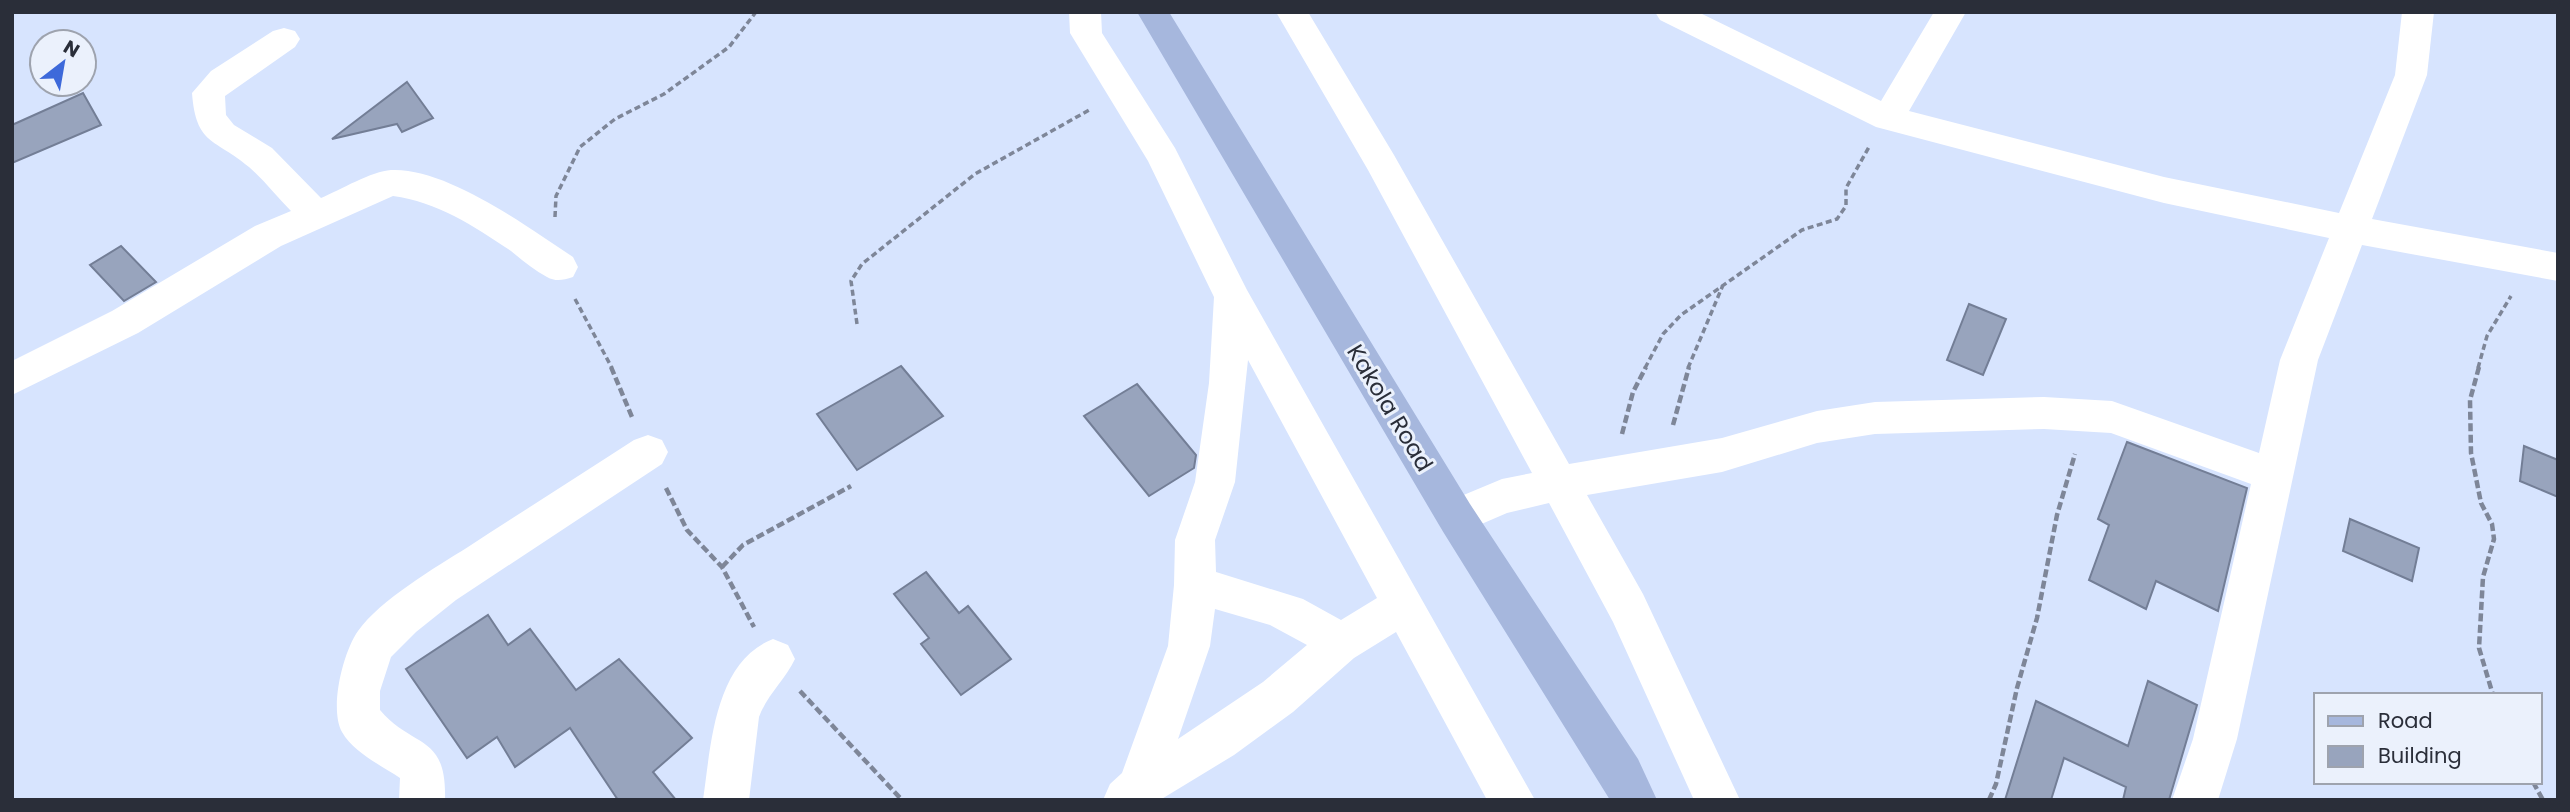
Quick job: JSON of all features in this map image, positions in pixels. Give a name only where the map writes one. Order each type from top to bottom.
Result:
[{"type":"main road","name":"Kakola Road","points":[[1153,12],[1456,517],[1622,775],[1634,800]]},
{"type":"street","points":[[1085,12],[1086,33],[1163,157],[1232,297],[1512,800]]},
{"type":"street","points":[[1292,12],[1382,164],[1628,608],[1717,800]]},
{"type":"street","points":[[1671,12],[1888,118],[2164,190],[2349,229],[2544,264]]},
{"type":"street","points":[[1888,118],[1950,12]]},
{"type":"street","points":[[2196,800],[2215,739],[2299,360],[2411,75],[2418,12]]},
{"type":"street","points":[[285,39],[223,79],[208,93],[210,117],[222,134],[260,157],[317,216]]},
{"type":"street","points":[[12,379],[125,322],[268,236],[390,183],[404,183],[430,191],[491,220],[560,267]]},
{"type":"street","points":[[1133,794],[1189,646],[1195,585],[1195,540],[1215,482],[1228,383],[1232,297]]},
{"type":"street","points":[[1456,517],[1503,497],[1558,484],[1612,472],[1722,455],[1817,427],[1875,418],[2031,413],[2112,417],[2273,475]]},
{"type":"street","points":[[422,800],[423,778],[418,764],[369,731],[358,718],[358,691],[373,645],[401,618],[441,587],[648,452]]},
{"type":"street","points":[[1195,585],[1271,604],[1319,627],[1339,644]]},
{"type":"street","points":[[1133,794],[1258,711],[1339,644],[1403,605]]},
{"type":"street","points":[[726,800],[737,717],[746,693],[773,659]]},
{"type":"path","points":[[755,12],[729,47],[664,94],[615,119],[580,147],[556,196],[555,238],[560,267],[611,366],[648,452],[688,530],[722,567],[773,659],[820,715],[902,800]]},
{"type":"path","points":[[857,324],[851,281],[862,264],[975,174],[1122,91]]},
{"type":"path","points":[[1612,472],[1633,392],[1663,334],[1681,315],[1802,230],[1837,219],[1846,206],[1846,188],[1852,176],[1888,118]]},
{"type":"path","points":[[2492,693],[2479,648],[2483,577],[2494,539],[2492,524],[2482,503],[2471,453],[2470,400],[2487,336],[2544,264]]},
{"type":"path","points":[[1666,464],[1679,398],[1705,320],[1724,283]]},
{"type":"path","points":[[1989,800],[1996,784],[2017,688],[2037,618],[2057,514],[2086,416]]},
{"type":"path","points":[[722,567],[743,545],[850,486]]},
{"type":"path","points":[[2534,784],[2543,800]]},
{"type":"building","points":[[407,82],[433,118],[402,132],[397,124],[332,139]]},
{"type":"building","points":[[72,98],[86,98],[101,125],[12,163],[12,125]]},
{"type":"building","points":[[121,246],[156,282],[124,301],[90,265]]},
{"type":"building","points":[[1969,304],[2006,319],[1983,375],[1947,360]]},
{"type":"building","points":[[901,366],[943,416],[857,470],[817,414]]},
{"type":"building","points":[[1137,384],[1196,455],[1194,468],[1149,496],[1084,416]]},
{"type":"building","points":[[2127,442],[2247,488],[2218,611],[2156,581],[2146,609],[2089,580],[2109,525],[2098,519]]},
{"type":"building","points":[[2524,446],[2558,460],[2558,497],[2520,481]]},
{"type":"building","points":[[2350,519],[2419,548],[2412,581],[2343,551]]},
{"type":"building","points":[[926,572],[959,613],[968,606],[1011,659],[961,695],[921,644],[929,638],[894,594]]},
{"type":"building","points":[[488,615],[508,645],[530,629],[576,690],[619,659],[692,738],[653,772],[676,800],[618,800],[570,728],[515,767],[497,737],[467,758],[406,669]]},
{"type":"building","points":[[2148,681],[2197,705],[2169,800],[2123,800],[2126,787],[2064,758],[2051,800],[2005,800],[2036,701],[2128,746]]}]
